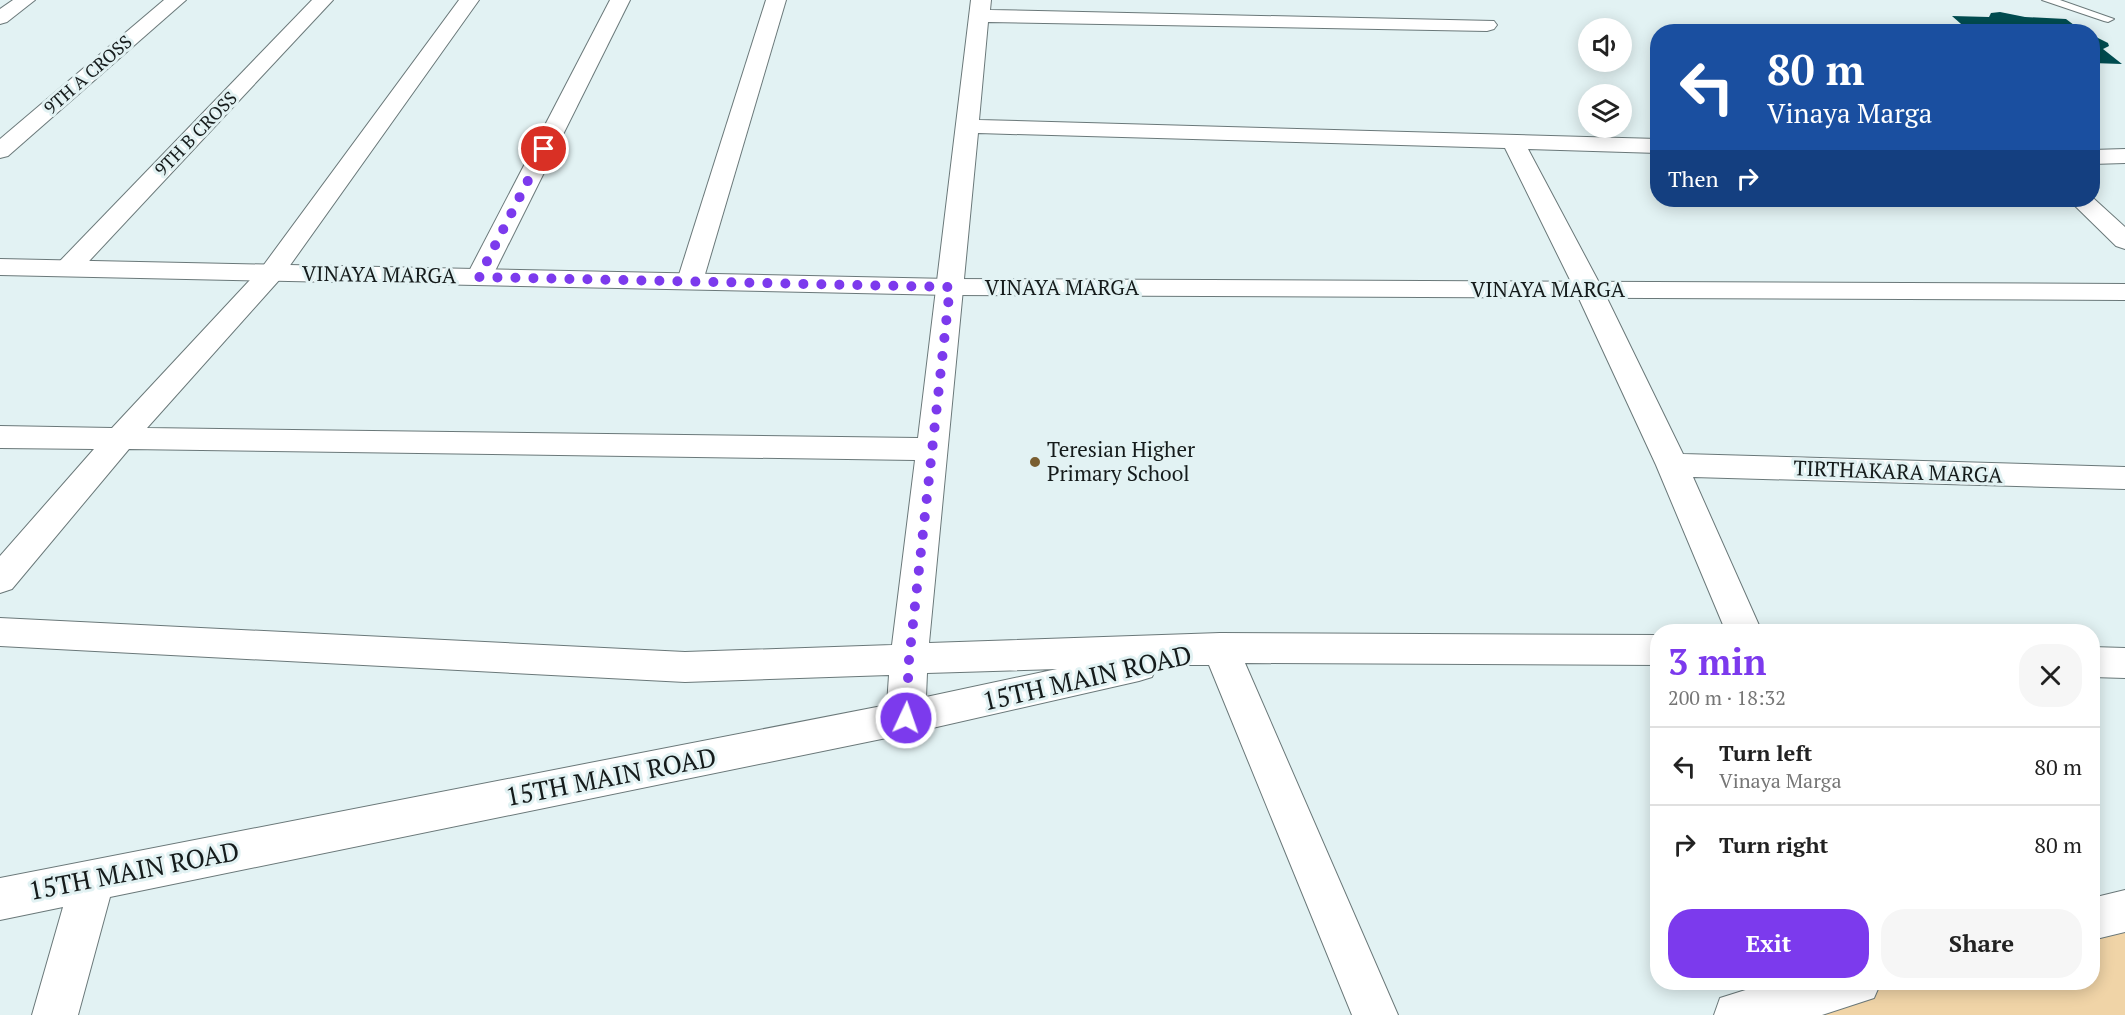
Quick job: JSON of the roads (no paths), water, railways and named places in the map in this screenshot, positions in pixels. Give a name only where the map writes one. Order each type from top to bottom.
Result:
[{"type":"street","points":[[0,18],[25,0]]},
{"type":"street","name":"9TH A CROSS","points":[[0,151],[176,0]]},
{"type":"street","name":"9TH B CROSS","points":[[69,268],[323,0]]},
{"type":"street","points":[[0,580],[121,438],[272,272],[469,0]]},
{"type":"street","points":[[479,277],[620,0]]},
{"type":"street","points":[[690,281],[776,0]]},
{"type":"street","points":[[906,718],[909,660],[980,8],[1487,25]]},
{"type":"street","points":[[967,126],[1650,146]]},
{"type":"street","points":[[1513,142],[1589,290],[1672,465],[1741,624]]},
{"type":"street","points":[[2100,157],[2125,156]]},
{"type":"street","points":[[2089,207],[2125,241]]},
{"type":"street","name":"VINAYA MARGA","points":[[0,267],[950,287],[2125,292]]},
{"type":"street","points":[[0,437],[932,448]]},
{"type":"street","name":"TIRTHAKARA MARGA","points":[[1672,465],[2125,478]]},
{"type":"street","points":[[0,632],[685,667],[1220,648],[1650,650]]},
{"type":"street","points":[[1220,648],[1375,1015]]},
{"type":"street","name":"15TH MAIN ROAD","points":[[0,899],[906,718],[1220,648]]},
{"type":"street","points":[[2100,662],[2125,663]]},
{"type":"street","points":[[55,1015],[93,879]]},
{"type":"street","points":[[2100,917],[2125,910]]},
{"type":"street","points":[[1737,1015],[1828,990]]},
{"type":"lane","points":[[2048,0],[2108,19]]},
{"type":"place","name":"Teresian Higher Primary School","points":[[1035,462]]}]
